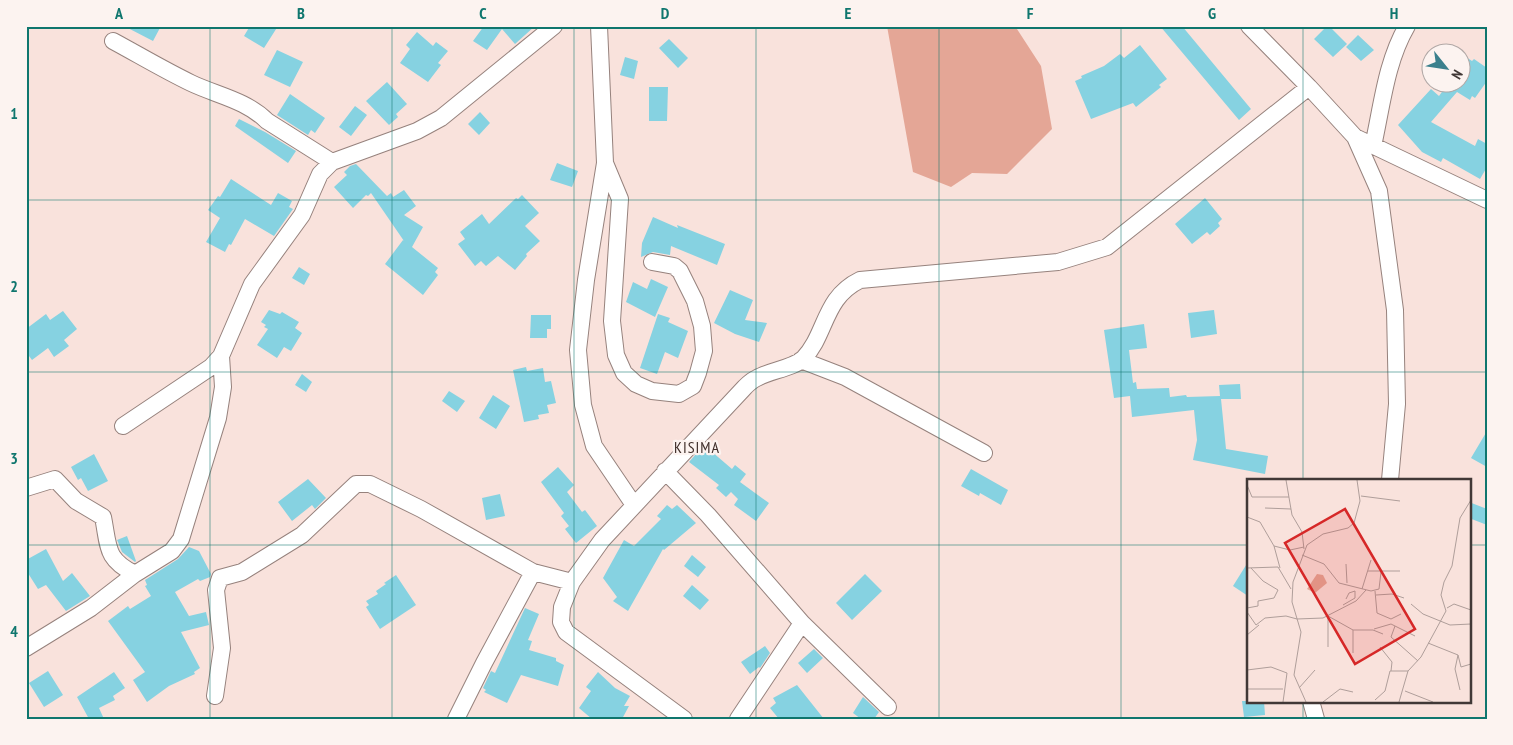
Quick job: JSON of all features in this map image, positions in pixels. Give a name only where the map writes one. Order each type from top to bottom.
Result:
[{"type":"street","points":[[123,426],[211,367],[221,356],[252,284],[302,215],[320,174],[332,162],[417,131],[441,118],[554,26]]},
{"type":"street","points":[[599,26],[605,163],[586,280],[578,350],[583,405],[594,446],[634,504]]},
{"type":"street","points":[[1249,26],[1355,137],[1378,191],[1395,310],[1397,404],[1390,479]]},
{"type":"street","points":[[1373,146],[1387,80],[1399,40],[1407,26]]},
{"type":"street","points":[[113,41],[193,84],[229,97],[262,116],[332,162]]},
{"type":"street","points":[[684,719],[566,632],[561,622],[562,607],[572,582],[602,540],[744,387],[756,378],[801,360],[812,348],[831,305],[849,285],[860,280],[1058,262],[1107,248],[1309,87]]},
{"type":"street","points":[[1355,137],[1487,200]]},
{"type":"street","points":[[605,163],[620,199],[612,321],[616,355],[624,373],[636,384],[652,391],[679,394],[693,386],[698,373],[704,351],[702,326],[695,301],[680,271],[674,266],[652,262]]},
{"type":"street","points":[[26,648],[91,608],[134,574],[172,551],[181,539],[218,418],[222,387],[221,356]]},
{"type":"street","points":[[801,360],[845,378],[984,453]]},
{"type":"street","points":[[665,471],[708,515],[802,623],[888,707]]},
{"type":"street","points":[[26,488],[56,479],[76,501],[103,517],[110,554],[120,566],[134,574]]},
{"type":"street","points":[[215,696],[222,648],[216,590],[220,578],[242,572],[302,535],[356,484],[370,484],[421,509],[533,572],[572,582]]},
{"type":"street","points":[[456,719],[533,572]]},
{"type":"street","points":[[738,719],[802,623]]},
{"type":"street","points":[[1311,702],[1316,719]]},
{"type":"shaded area","points":[[887,26],[1015,26],[1041,66],[1052,129],[1007,174],[972,173],[951,187],[913,172]]},
{"type":"building","points":[[124,26],[161,26],[153,41]]},
{"type":"building","points":[[250,26],[278,26],[264,48],[244,36]]},
{"type":"building","points":[[484,26],[535,26],[515,44],[502,29],[487,50],[473,41]]},
{"type":"building","points":[[1160,26],[1182,26],[1251,109],[1239,120]]},
{"type":"building","points":[[1327,26],[1347,44],[1333,57],[1314,39]]},
{"type":"building","points":[[417,32],[433,46],[436,42],[448,51],[438,63],[441,65],[428,82],[400,63],[410,49],[406,45]]},
{"type":"building","points":[[1358,35],[1374,50],[1361,61],[1346,47]]},
{"type":"building","points":[[669,39],[688,58],[678,68],[659,48]]},
{"type":"building","points":[[1140,45],[1167,79],[1159,85],[1161,87],[1136,107],[1133,103],[1091,119],[1075,81],[1082,78],[1081,76],[1104,66],[1120,54],[1124,58]]},
{"type":"building","points":[[277,50],[303,62],[290,87],[264,75]]},
{"type":"building","points":[[625,57],[638,61],[634,79],[620,75]]},
{"type":"building","points":[[1474,59],[1487,68],[1487,81],[1475,98],[1472,96],[1470,100],[1457,92],[1470,92],[1470,60],[1472,61]]},
{"type":"building","points":[[387,82],[407,104],[396,114],[398,117],[389,125],[366,101]]},
{"type":"building","points":[[649,87],[668,87],[667,121],[649,121]]},
{"type":"building","points":[[1428,92],[1434,92],[1439,96],[1442,92],[1457,92],[1431,122],[1475,146],[1478,139],[1487,144],[1487,167],[1480,179],[1443,158],[1441,162],[1422,152],[1398,125]]},
{"type":"building","points":[[290,94],[325,118],[315,133],[311,130],[308,135],[277,115]]},
{"type":"building","points":[[355,106],[367,115],[351,136],[339,127]]},
{"type":"building","points":[[480,112],[490,123],[479,135],[468,124]]},
{"type":"building","points":[[239,119],[296,151],[288,163],[235,126]]},
{"type":"building","points":[[557,163],[578,171],[572,187],[550,180]]},
{"type":"building","points":[[356,164],[387,196],[391,193],[393,197],[404,190],[416,206],[404,215],[423,227],[412,247],[438,268],[435,272],[438,275],[423,295],[385,264],[404,241],[371,193],[368,196],[366,195],[353,208],[334,187],[347,175],[344,172],[350,166]]},
{"type":"building","points":[[231,179],[271,205],[278,193],[292,201],[289,207],[293,209],[274,236],[245,219],[231,245],[229,244],[225,252],[206,242],[220,218],[208,210],[218,196],[220,197]]},
{"type":"building","points":[[522,195],[539,213],[525,226],[540,241],[526,254],[527,256],[515,270],[498,256],[486,266],[481,261],[475,266],[458,244],[465,239],[460,232],[482,214],[489,224],[516,198],[518,199]]},
{"type":"building","points":[[1205,198],[1222,219],[1218,223],[1220,226],[1210,235],[1207,232],[1192,244],[1175,224]]},
{"type":"building","points":[[653,217],[678,228],[677,225],[725,244],[717,265],[671,246],[670,255],[653,252],[641,257],[642,243]]},
{"type":"building","points":[[299,267],[310,274],[304,285],[292,278]]},
{"type":"building","points":[[651,279],[668,287],[655,317],[626,302],[633,282],[647,289]]},
{"type":"building","points":[[730,290],[753,300],[745,320],[767,323],[759,342],[735,334],[714,323]]},
{"type":"building","points":[[269,310],[280,314],[282,312],[299,322],[295,328],[302,333],[291,351],[284,347],[277,358],[257,345],[268,329],[261,322]]},
{"type":"building","points":[[1214,310],[1217,334],[1191,338],[1188,313]]},
{"type":"building","points":[[63,311],[77,329],[64,340],[69,346],[54,357],[48,348],[32,360],[26,352],[26,329],[46,314],[50,320]]},
{"type":"building","points":[[658,314],[670,318],[668,322],[688,331],[678,358],[665,352],[657,374],[640,368]]},
{"type":"building","points":[[531,315],[551,315],[551,329],[547,329],[547,338],[530,338]]},
{"type":"building","points":[[1144,324],[1147,348],[1129,350],[1133,383],[1136,382],[1137,389],[1169,388],[1170,397],[1186,395],[1187,397],[1220,396],[1219,385],[1240,384],[1241,399],[1221,399],[1226,449],[1268,456],[1265,474],[1193,460],[1197,440],[1194,410],[1132,417],[1130,396],[1114,398],[1104,330]]},
{"type":"building","points":[[526,367],[527,371],[543,368],[545,382],[551,381],[556,403],[547,405],[549,413],[538,415],[539,419],[524,422],[513,370]]},
{"type":"building","points":[[302,374],[312,382],[306,392],[295,385]]},
{"type":"building","points":[[449,391],[465,401],[457,412],[442,401]]},
{"type":"building","points":[[493,395],[510,406],[496,429],[479,418]]},
{"type":"building","points":[[1487,431],[1487,467],[1471,458]]},
{"type":"building","points":[[704,445],[732,469],[735,465],[746,474],[740,482],[769,503],[756,521],[734,505],[738,499],[731,492],[726,497],[716,488],[719,485],[689,462]]},
{"type":"building","points":[[94,454],[108,481],[88,491],[81,478],[78,480],[71,467]]},
{"type":"building","points":[[558,467],[574,485],[567,492],[582,512],[585,510],[597,526],[576,543],[565,529],[569,526],[561,516],[564,513],[541,482]]},
{"type":"building","points":[[971,469],[1008,490],[1001,505],[980,493],[979,496],[961,486]]},
{"type":"building","points":[[308,479],[326,498],[315,509],[312,505],[292,521],[278,502]]},
{"type":"building","points":[[500,494],[505,516],[486,520],[482,498]]},
{"type":"building","points":[[1470,502],[1487,509],[1487,525],[1470,518]]},
{"type":"building","points":[[667,505],[672,509],[677,505],[696,523],[663,549],[628,611],[613,601],[617,597],[603,578],[624,540],[634,546],[661,519],[657,516]]},
{"type":"building","points":[[127,536],[135,562],[122,552],[117,540]]},
{"type":"building","points":[[189,547],[199,551],[211,574],[210,577],[200,581],[198,579],[175,592],[189,616],[206,612],[209,625],[181,632],[200,668],[194,672],[195,674],[169,686],[147,702],[133,680],[145,672],[108,621],[128,606],[130,609],[151,596],[145,586],[147,585],[145,580],[178,559]]},
{"type":"building","points":[[46,549],[63,581],[72,573],[90,596],[66,611],[46,585],[38,589],[26,570],[26,560]]},
{"type":"building","points":[[692,555],[706,567],[698,577],[684,566]]},
{"type":"building","points":[[1247,564],[1247,595],[1233,586]]},
{"type":"building","points":[[865,574],[882,591],[852,620],[836,603]]},
{"type":"building","points":[[396,575],[416,605],[380,629],[366,607],[369,605],[366,601],[378,594],[376,591]]},
{"type":"building","points":[[692,585],[709,600],[700,610],[683,596]]},
{"type":"building","points":[[525,608],[539,614],[528,640],[532,641],[529,650],[556,658],[556,661],[564,665],[558,686],[521,675],[507,703],[484,692],[486,690],[483,688],[491,671],[495,673]]},
{"type":"building","points":[[765,646],[770,653],[760,668],[750,674],[741,662]]},
{"type":"building","points":[[814,649],[823,658],[807,673],[798,663]]},
{"type":"building","points":[[48,671],[63,695],[44,707],[29,683]]},
{"type":"building","points":[[114,672],[125,688],[113,696],[115,700],[99,708],[104,719],[89,719],[77,697]]},
{"type":"building","points":[[598,672],[615,688],[630,696],[624,706],[629,706],[622,719],[592,719],[579,708],[591,691],[586,687]]},
{"type":"building","points":[[797,685],[824,719],[779,719],[770,708],[776,703],[773,698]]},
{"type":"building","points":[[863,697],[879,712],[874,719],[861,719],[853,713]]},
{"type":"building","points":[[1242,701],[1264,702],[1265,715],[1244,717]]},
{"type":"district","name":"KISIMA","points":[[697,447]]}]
